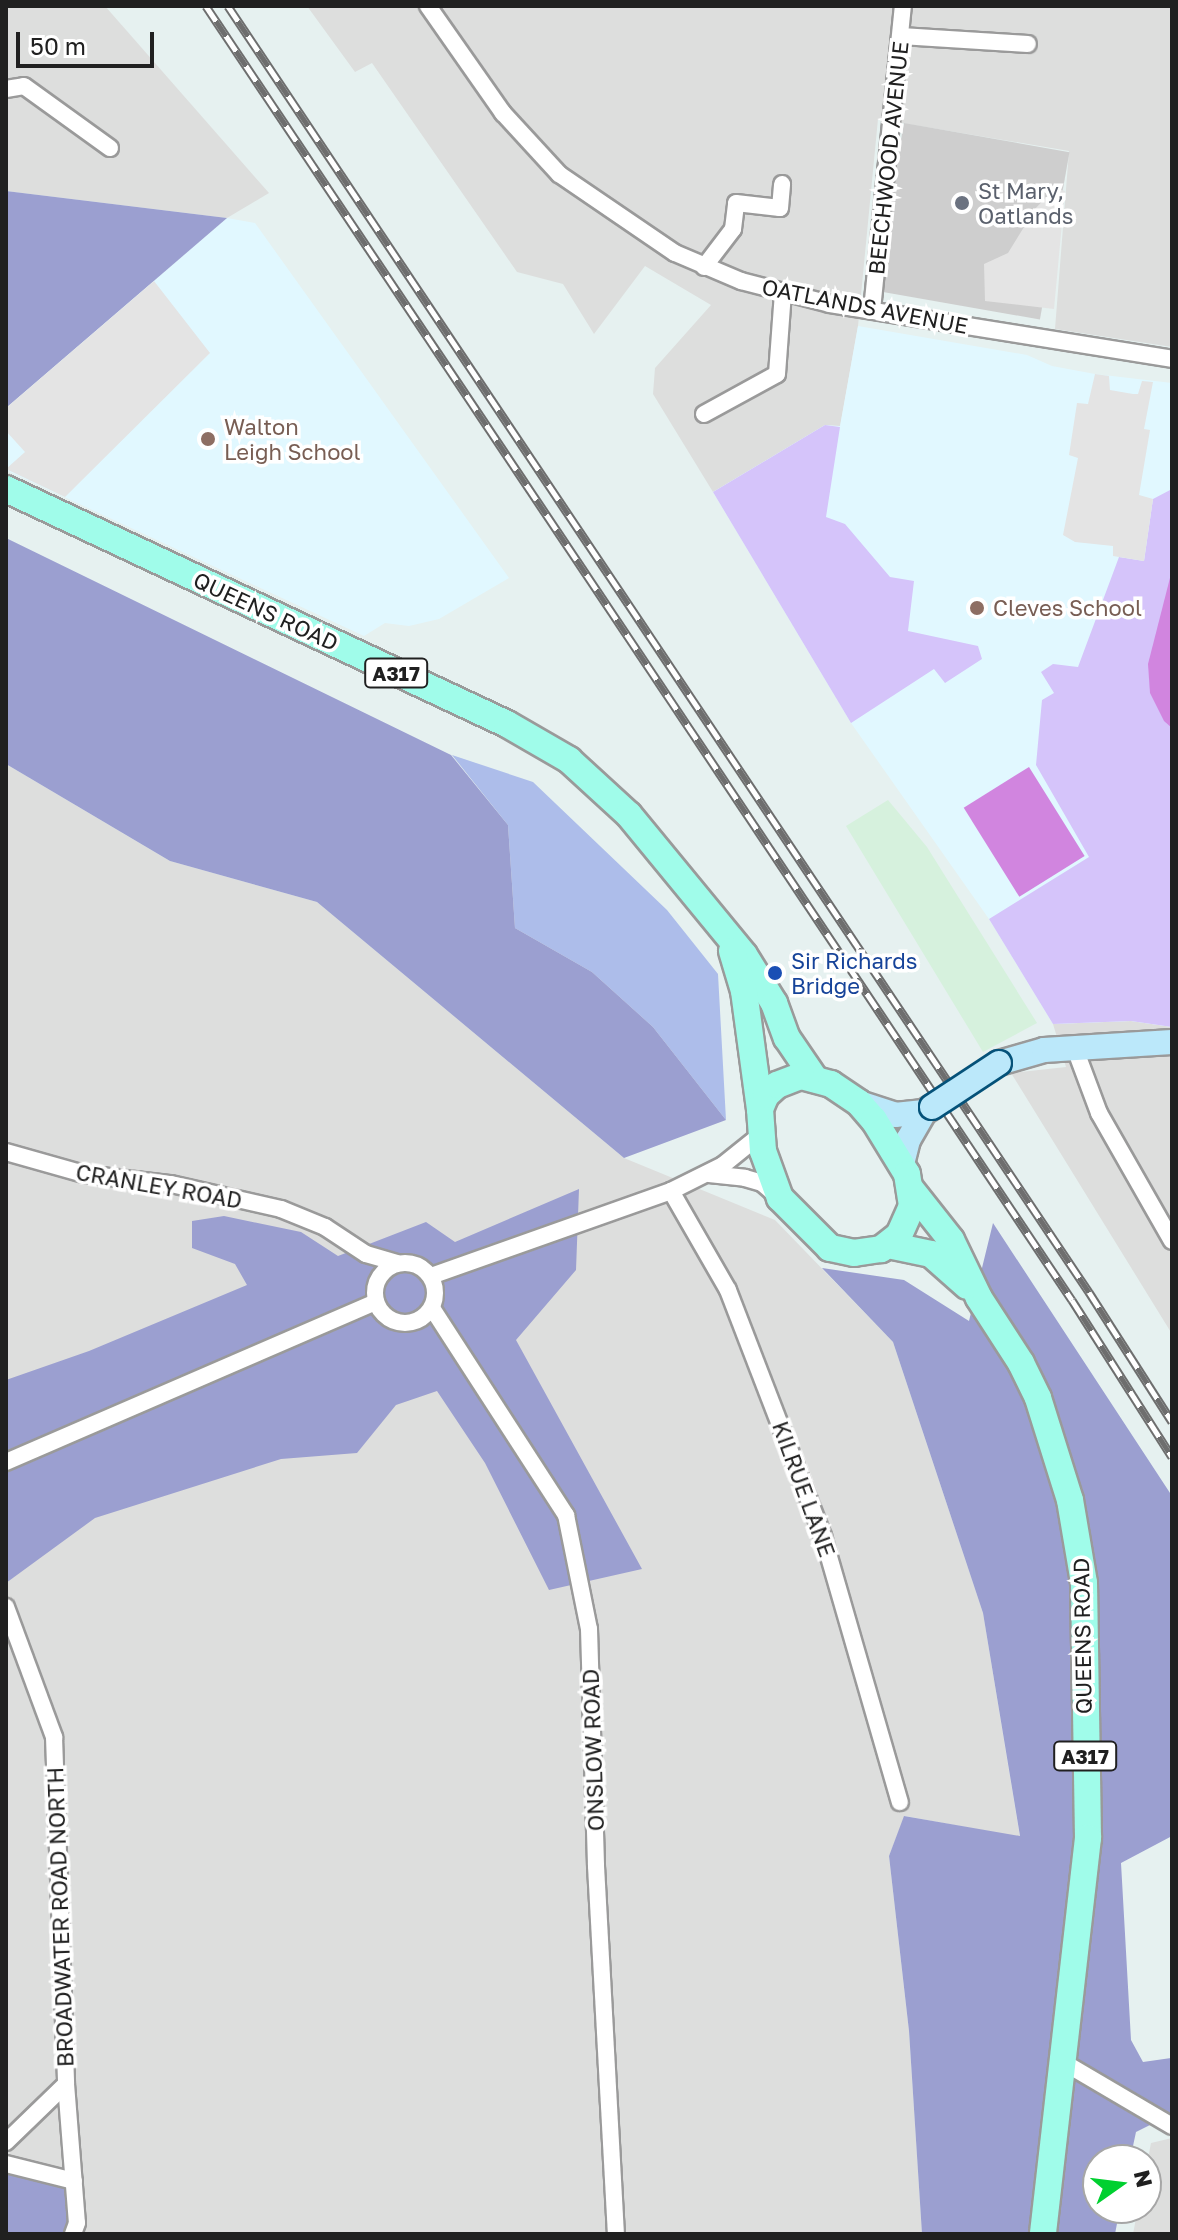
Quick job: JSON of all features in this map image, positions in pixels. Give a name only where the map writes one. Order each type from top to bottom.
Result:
[{"type":"main road","name":"QUEENS ROAD","points":[[6,489],[536,739],[569,760],[609,795],[678,872],[763,984],[787,1038],[815,1079]]},
{"type":"main road","name":"QUEENS ROAD","points":[[726,937],[744,991],[759,1122]]},
{"type":"main road","points":[[928,1110],[895,1115],[859,1103],[831,1084],[801,1076],[777,1085],[766,1095],[759,1122],[780,1198],[830,1248],[854,1253],[888,1245],[899,1235],[912,1206],[906,1176],[908,1140],[928,1110],[999,1063],[1024,1054],[1074,1046],[1172,1042]]},
{"type":"main road","points":[[859,1103],[906,1176]]},
{"type":"main road","name":"QUEENS ROAD","points":[[906,1176],[951,1240],[979,1298],[1021,1363],[1043,1410],[1070,1500],[1084,1583],[1088,1838],[1043,2234]]},
{"type":"main road","name":"QUEENS ROAD","points":[[888,1245],[931,1254],[979,1298]]},
{"type":"street","name":"OATLANDS AVENUE","points":[[428,6],[503,113],[559,174],[675,253],[704,267],[783,293],[1172,359]]},
{"type":"street","name":"BEECHWOOD AVENUE","points":[[872,310],[903,6]]},
{"type":"street","points":[[901,36],[1028,44]]},
{"type":"street","points":[[6,89],[24,86],[110,148]]},
{"type":"street","points":[[704,267],[733,229],[736,203],[780,208],[782,184]]},
{"type":"street","points":[[704,414],[777,374],[783,293]]},
{"type":"street","points":[[1074,1046],[1099,1113],[1172,1241]]},
{"type":"street","points":[[431,1276],[671,1191],[708,1174],[759,1122]]},
{"type":"street","name":"CRANLEY ROAD","points":[[6,1152],[31,1162],[84,1174],[171,1184],[281,1209],[325,1227],[366,1254],[397,1263]]},
{"type":"street","points":[[708,1174],[762,1183],[780,1198]]},
{"type":"street","name":"KILRUE LANE","points":[[671,1191],[728,1290],[823,1536],[900,1802]]},
{"type":"street","points":[[397,1263],[415,1263],[431,1276],[435,1287],[432,1308],[424,1317],[403,1323],[384,1315],[376,1302],[376,1285],[380,1275],[397,1263]]},
{"type":"street","points":[[6,1462],[376,1302]]},
{"type":"street","name":"ONSLOW ROAD","points":[[432,1308],[566,1515],[587,1615],[616,2234]]},
{"type":"street","name":"BROADWATER ROAD NORTH","points":[[6,1607],[54,1737],[66,2084],[77,2223],[73,2234]]},
{"type":"street","points":[[1063,2062],[1172,2126]]},
{"type":"street","points":[[6,2142],[66,2084]]},
{"type":"street","points":[[6,2164],[74,2181]]},
{"type":"shaded area","points":[[6,6],[105,6],[269,193],[227,218],[6,191]]},
{"type":"shaded area","points":[[307,6],[1172,6],[1172,347],[1055,329],[1069,151],[878,119],[858,326],[840,427],[825,425],[713,492],[653,394],[655,368],[711,305],[645,266],[594,334],[563,284],[517,272],[372,63],[355,72]]},
{"type":"shaded area","points":[[904,123],[1069,152],[1040,320],[874,290]]},
{"type":"shaded area","points":[[1055,188],[1065,191],[1054,309],[985,301],[984,264],[1008,253],[1024,227],[1017,220],[1033,211]]},
{"type":"shaded area","points":[[6,191],[227,218],[6,408]]},
{"type":"shaded area","name":"Walton Leigh School","points":[[227,218],[255,223],[509,578],[439,619],[409,626],[385,623],[364,636],[6,470],[6,408]]},
{"type":"shaded area","points":[[154,281],[210,353],[65,497],[6,469],[25,452],[6,431],[6,408]]},
{"type":"shaded area","name":"Cleves School","points":[[858,326],[1027,355],[1052,366],[1095,374],[1172,383],[1172,1027],[1131,1021],[1053,1024],[989,919],[851,723],[713,492],[825,425],[840,426]]},
{"type":"shaded area","points":[[1095,374],[1109,376],[1110,390],[1133,394],[1138,394],[1142,381],[1153,382],[1144,429],[1150,430],[1139,495],[1153,499],[1144,561],[1113,556],[1113,546],[1075,542],[1063,535],[1078,458],[1069,455],[1077,403],[1088,404]]},
{"type":"shaded area","points":[[825,425],[840,427],[826,517],[845,524],[890,577],[914,581],[908,631],[978,646],[982,659],[945,683],[934,669],[851,723],[713,492]]},
{"type":"shaded area","points":[[1172,489],[1172,1027],[1131,1021],[1053,1024],[989,919],[1089,857],[1036,765],[1042,700],[1054,693],[1041,672],[1053,664],[1078,667],[1119,557],[1144,561],[1153,499]]},
{"type":"shaded area","points":[[6,538],[451,755],[508,825],[515,928],[592,972],[653,1027],[726,1120],[624,1158],[317,902],[170,861],[6,764]]},
{"type":"shaded area","points":[[1172,570],[1172,728],[1164,721],[1150,693],[1148,664]]},
{"type":"shaded area","points":[[452,755],[533,782],[667,910],[718,974],[726,1120],[653,1027],[592,972],[515,928],[508,825]]},
{"type":"shaded area","points":[[6,764],[170,861],[317,902],[624,1158],[775,1220],[893,1342],[983,1613],[1020,1837],[905,1816],[889,1856],[909,2031],[922,2234],[6,2234]]},
{"type":"shaded area","points":[[1029,767],[1085,856],[1019,897],[964,808]]},
{"type":"shaded area","points":[[888,800],[927,847],[1037,1023],[983,1052],[846,826]]},
{"type":"shaded area","points":[[1131,1021],[1172,1027],[1172,1334],[1011,1073],[1066,1067],[1053,1024]]},
{"type":"shaded area","points":[[579,1189],[576,1270],[516,1340],[642,1569],[549,1590],[485,1463],[437,1391],[396,1405],[357,1453],[281,1459],[95,1518],[6,1583],[6,1380],[89,1351],[247,1285],[235,1264],[192,1248],[192,1221],[224,1216],[301,1232],[338,1256],[426,1222],[455,1242]]},
{"type":"shaded area","points":[[993,1223],[1172,1496],[1172,1836],[1121,1863],[1131,2040],[1143,2062],[1171,2058],[1172,2114],[1136,2132],[1133,2144],[1082,2144],[1082,2224],[1117,2224],[1115,2234],[922,2234],[909,2031],[889,1856],[904,1816],[1020,1836],[983,1613],[893,1342],[822,1268],[904,1280],[969,1321]]},
{"type":"shaded area","points":[[1172,2138],[1172,2234],[1133,2234],[1135,2224],[1162,2224],[1162,2144],[1151,2143]]},
{"type":"shaded area","points":[[6,2164],[74,2181],[73,2234],[6,2234]]},
{"type":"railway","points":[[206,6],[1072,1300],[1172,1457]]},
{"type":"railway","points":[[228,6],[1089,1292],[1172,1422]]},
{"type":"place","name":"St Mary, Oatlands","points":[[962,203]]},
{"type":"place","name":"Walton Leigh School","points":[[208,439]]},
{"type":"place","name":"Cleves School","points":[[977,608]]},
{"type":"place","name":"Sir Richards Bridge","points":[[775,973]]}]
